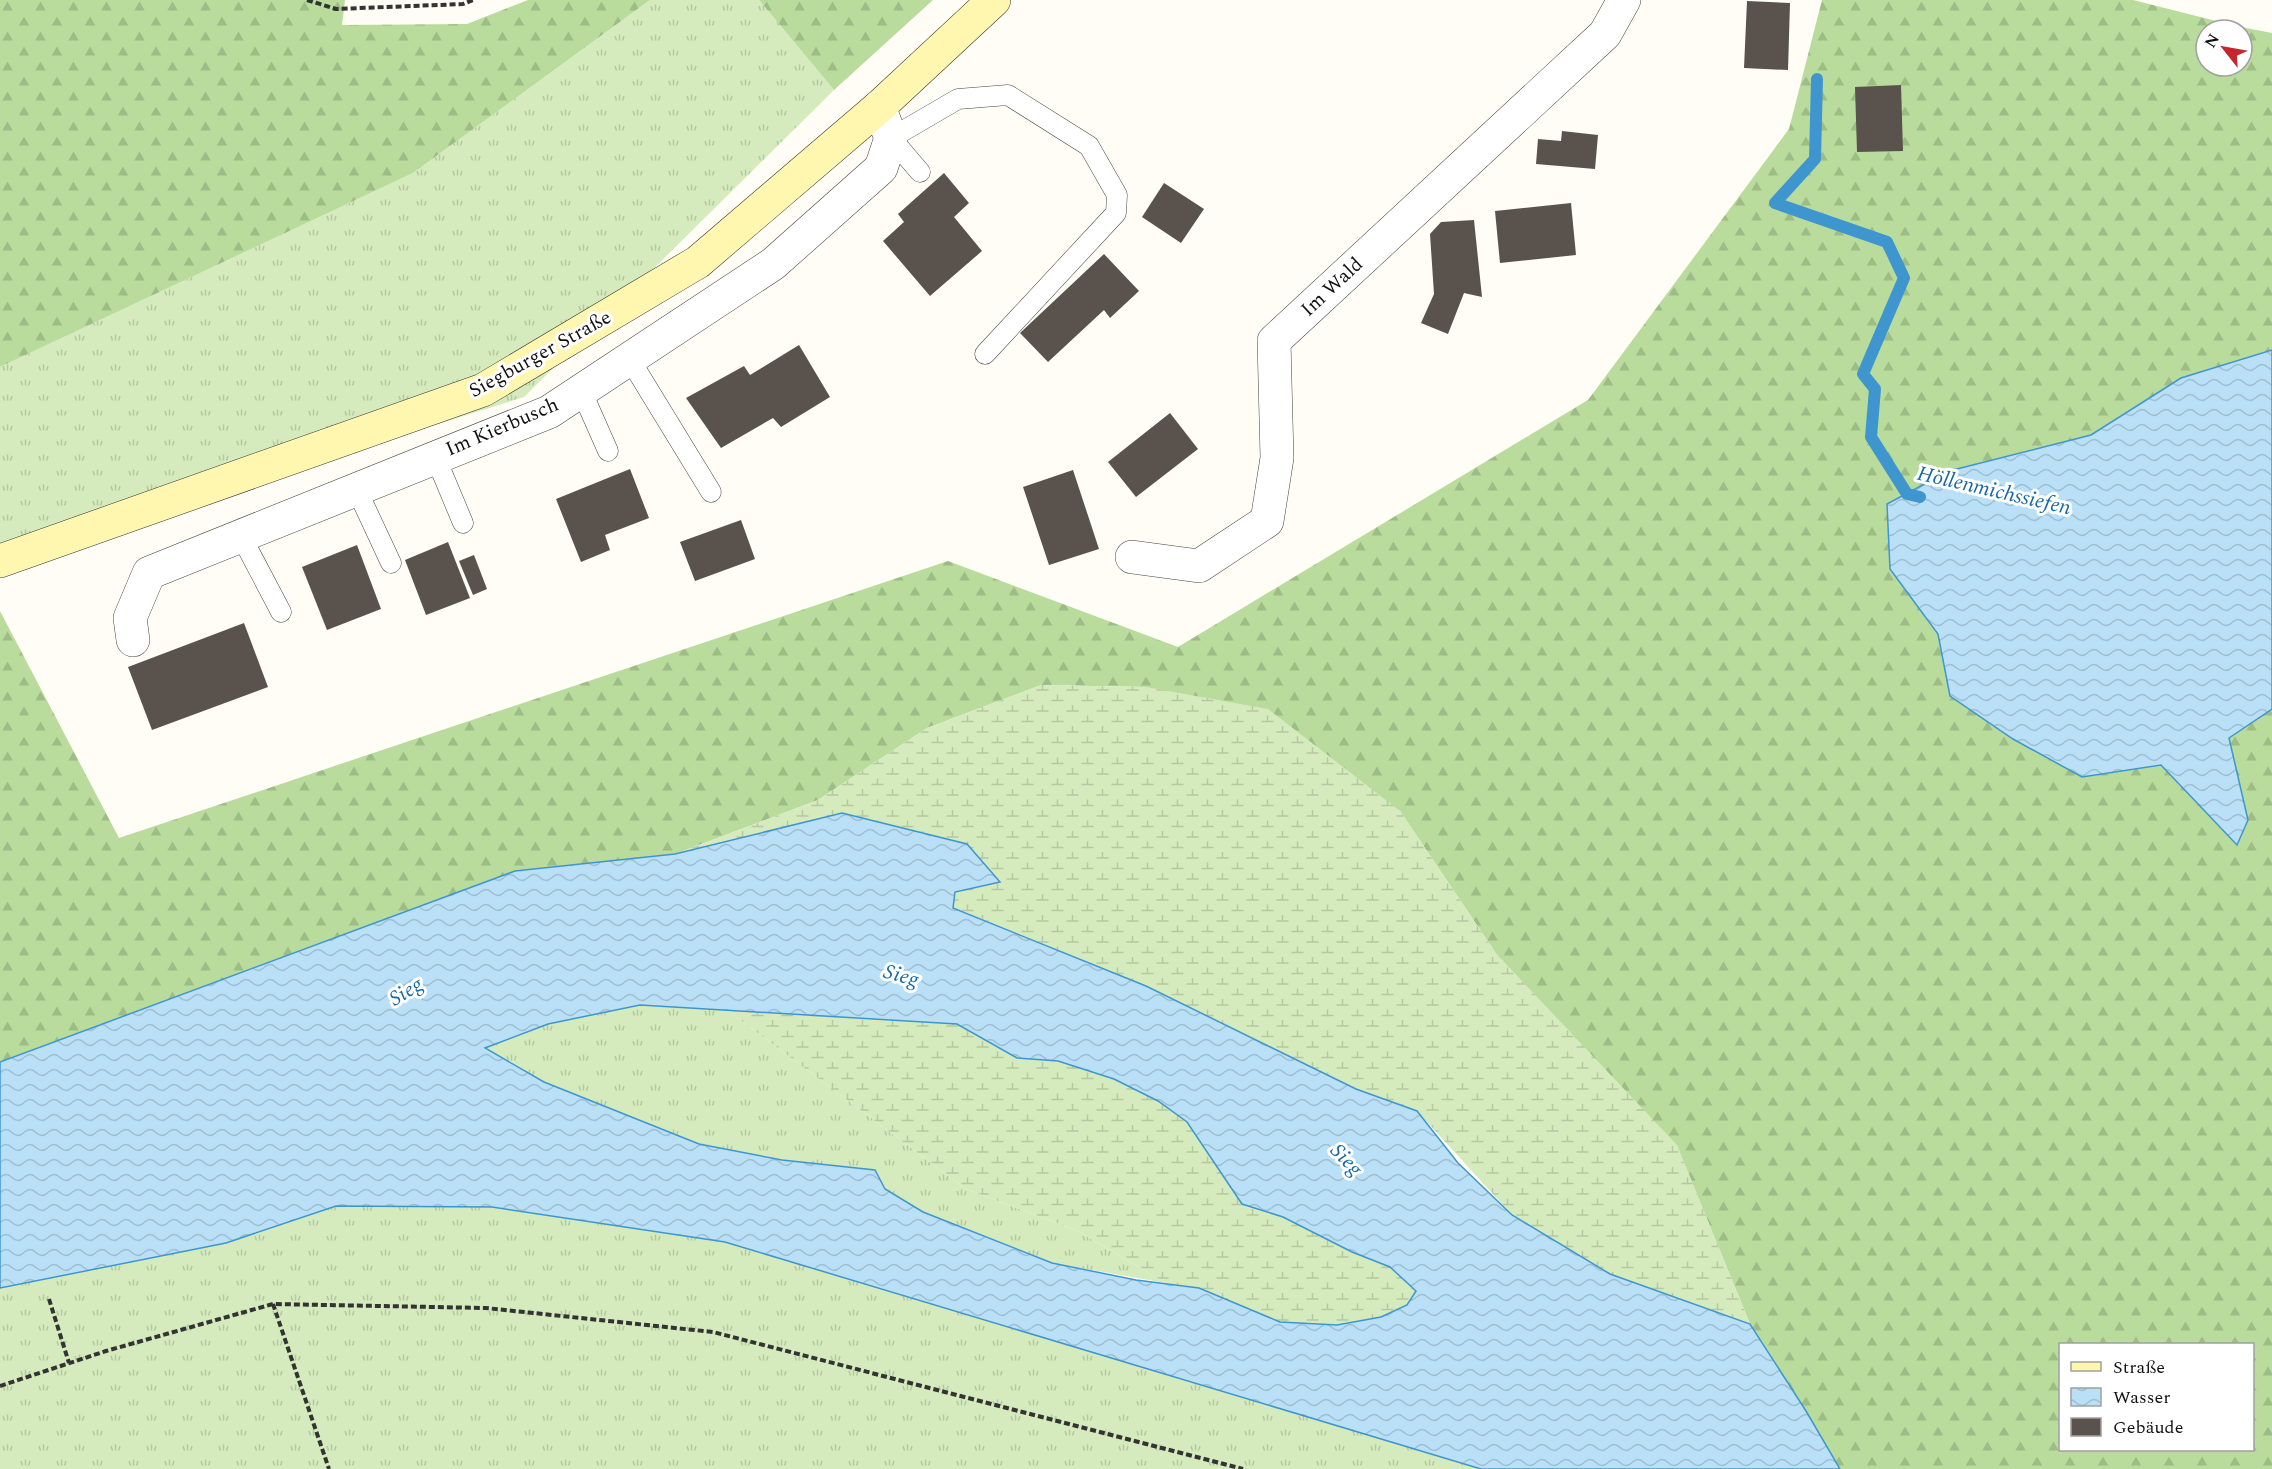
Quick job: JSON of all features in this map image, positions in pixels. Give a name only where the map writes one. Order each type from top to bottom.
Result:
[{"type":"main road","name":"Siegburger Straße","points":[[0,561],[483,390],[698,262],[879,107],[994,0]]},
{"type":"street","name":"Im Wald","points":[[1132,557],[1199,566],[1267,521],[1277,458],[1274,341],[1605,34],[1624,0]]},
{"type":"street","points":[[879,107],[891,138]]},
{"type":"street","name":"Im Kierbusch","points":[[133,640],[130,618],[149,573],[240,534],[549,412],[774,264],[881,168],[891,138]]},
{"type":"lane","points":[[920,172],[891,138],[958,99],[1008,95],[1089,146],[1117,195],[1116,213],[985,354]]},
{"type":"lane","points":[[629,358],[711,492]]},
{"type":"lane","points":[[581,390],[608,451]]},
{"type":"lane","points":[[435,456],[463,523]]},
{"type":"lane","points":[[356,488],[391,563]]},
{"type":"lane","points":[[240,534],[281,612]]},
{"type":"path","points":[[307,0],[336,9],[463,4],[473,0]]},
{"type":"path","points":[[49,1299],[69,1363]]},
{"type":"path","points":[[273,1304],[329,1469]]},
{"type":"path","points":[[0,1386],[69,1363],[273,1304],[486,1308],[713,1332],[1243,1469]]},
{"type":"green space","points":[[0,0],[345,0],[342,25],[467,24],[528,0],[650,0],[413,173],[0,367]]},
{"type":"green space","points":[[650,0],[759,0],[834,90],[524,397],[0,561],[0,367],[413,173]]},
{"type":"green space","points":[[759,0],[933,0],[834,90]]},
{"type":"green space","points":[[1822,0],[2133,0],[2204,18],[2194,18],[2194,78],[2254,78],[2254,30],[2272,33],[2272,350],[2181,378],[2091,435],[1949,471],[1887,505],[1890,569],[1938,634],[1950,696],[2013,739],[2082,777],[2161,765],[2248,820],[2229,738],[2272,709],[2272,1469],[1840,1469],[1750,1324],[1677,1146],[1497,955],[1400,811],[1146,687],[1041,685],[927,728],[818,800],[675,854],[515,871],[0,1062],[0,611],[119,838],[948,561],[1178,647],[1588,400],[1789,129]]},
{"type":"green space","points":[[1041,685],[1146,687],[1268,709],[1400,811],[1497,955],[1677,1145],[1750,1324],[1610,1274],[1512,1215],[1417,1111],[1356,1089],[1146,986],[953,907],[955,892],[675,854],[818,800],[927,728]]},
{"type":"green space","points":[[639,1005],[727,1010],[966,1189],[1078,1231],[1166,1283],[1052,1263],[923,1212],[885,1189],[782,1160],[702,1145],[544,1082],[484,1047],[548,1024]]},
{"type":"green space","points":[[727,1010],[957,1024],[1017,1058],[1058,1061],[1114,1079],[1158,1101],[1187,1122],[1242,1204],[1283,1217],[1390,1267],[1416,1291],[1407,1305],[1381,1317],[1337,1325],[1280,1322],[1199,1288],[1166,1283],[1078,1231],[966,1189]]},
{"type":"green space","points":[[336,1206],[492,1207],[725,1242],[1481,1469],[0,1469],[0,1288],[226,1243]]},
{"type":"water","points":[[2272,350],[2272,709],[2229,738],[2248,820],[2237,845],[2161,765],[2082,777],[2013,739],[1950,696],[1938,634],[1890,569],[1887,504],[1949,471],[2091,435],[2181,378]]},
{"type":"water","name":"Sieg","points":[[842,813],[967,844],[1000,882],[955,892],[953,908],[1146,986],[1356,1089],[1417,1111],[1458,1163],[1512,1215],[1610,1274],[1750,1324],[1840,1469],[1481,1469],[725,1242],[492,1207],[336,1206],[226,1243],[0,1288],[0,1062],[515,871],[675,854]],"holes":[[[640,1005],[957,1024],[1017,1058],[1058,1061],[1114,1079],[1158,1101],[1187,1122],[1242,1204],[1283,1217],[1352,1252],[1390,1267],[1416,1291],[1407,1305],[1381,1317],[1337,1325],[1280,1322],[1199,1288],[1136,1280],[1052,1263],[923,1212],[885,1189],[875,1170],[782,1160],[699,1144],[544,1082],[485,1048],[548,1024]]]},
{"type":"building","points":[[1747,1],[1790,3],[1788,70],[1744,68]]},
{"type":"building","points":[[1901,85],[1903,151],[1857,152],[1855,87]]},
{"type":"building","points":[[1562,131],[1598,135],[1595,169],[1536,164],[1538,139],[1561,141]]},
{"type":"building","points":[[944,173],[969,203],[954,217],[982,251],[930,296],[883,241],[904,222],[898,214]]},
{"type":"building","points":[[1164,183],[1204,209],[1181,243],[1142,217]]},
{"type":"building","points":[[1571,203],[1576,255],[1500,263],[1495,211]]},
{"type":"building","points":[[1474,220],[1482,297],[1464,293],[1448,334],[1421,323],[1434,294],[1430,234],[1441,222]]},
{"type":"building","points":[[1104,254],[1139,291],[1110,318],[1104,310],[1048,362],[1020,333]]},
{"type":"building","points":[[799,345],[830,397],[781,427],[773,418],[721,448],[686,398],[744,366],[750,375]]},
{"type":"building","points":[[1170,413],[1198,449],[1136,497],[1108,462]]},
{"type":"building","points":[[630,469],[649,518],[605,535],[610,550],[581,562],[556,499]]},
{"type":"building","points":[[1073,470],[1099,549],[1049,565],[1023,487]]},
{"type":"building","points":[[741,520],[755,559],[695,581],[680,542]]},
{"type":"building","points":[[448,542],[470,598],[426,615],[405,560]]},
{"type":"building","points":[[357,545],[381,609],[327,630],[302,567]]},
{"type":"building","points":[[474,555],[487,589],[473,595],[459,561]]},
{"type":"building","points":[[244,623],[268,687],[152,730],[128,667]]},
{"type":"waterway","name":"Höllenmichssiefen","points":[[1817,79],[1815,159],[1775,203],[1887,242],[1904,278],[1863,374],[1875,389],[1871,437],[1907,494],[1920,497]]}]
